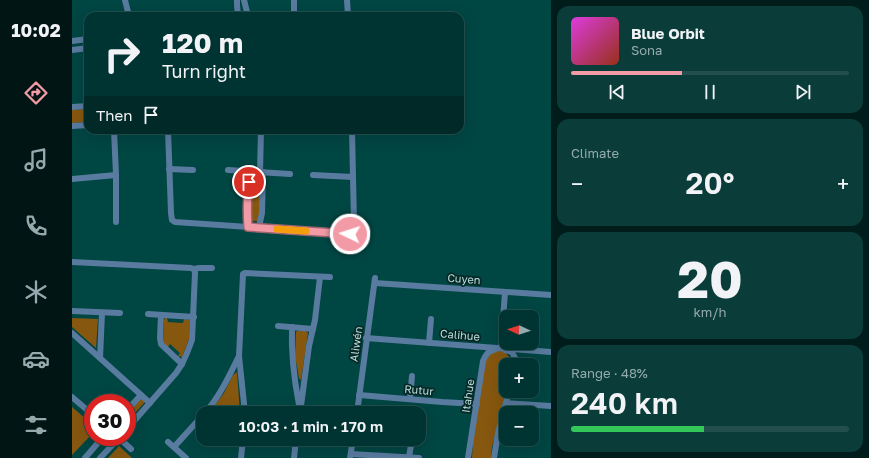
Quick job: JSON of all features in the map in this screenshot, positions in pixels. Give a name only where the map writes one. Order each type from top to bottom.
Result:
[{"type":"street","points":[[126,0],[128,12]]},
{"type":"street","points":[[237,0],[238,12]]},
{"type":"street","points":[[244,0],[247,12]]},
{"type":"street","points":[[294,0],[294,12]]},
{"type":"street","points":[[347,0],[348,12]]},
{"type":"street","points":[[72,41],[84,40]]},
{"type":"street","points":[[72,50],[84,48]]},
{"type":"street","points":[[72,107],[84,106]]},
{"type":"street","points":[[72,126],[84,126]]},
{"type":"street","points":[[114,134],[116,222]]},
{"type":"street","points":[[168,134],[170,213],[172,220],[175,222],[350,234],[354,229],[352,134]]},
{"type":"street","points":[[260,228],[262,213],[261,134]]},
{"type":"street","points":[[169,168],[193,170]]},
{"type":"street","points":[[228,170],[290,174]]},
{"type":"street","points":[[248,227],[248,192],[251,172]]},
{"type":"street","points":[[72,179],[116,175]]},
{"type":"street","points":[[313,175],[353,177]]},
{"type":"street","points":[[72,262],[191,268],[194,270],[199,268],[212,268]]},
{"type":"street","points":[[136,419],[176,373],[188,353],[192,340],[194,317],[194,270]]},
{"type":"street","points":[[244,406],[239,356],[243,274],[330,277]]},
{"type":"street","points":[[301,406],[320,277]]},
{"type":"street","name":"Cuyen","points":[[375,280],[551,295]]},
{"type":"street","name":"Aliwén","points":[[358,406],[366,338],[375,280]]},
{"type":"street","points":[[504,310],[505,292]]},
{"type":"street","points":[[72,311],[120,313]]},
{"type":"street","points":[[100,358],[102,313]]},
{"type":"street","points":[[148,314],[194,317]]},
{"type":"street","points":[[162,315],[160,338],[161,344],[182,364]]},
{"type":"street","points":[[429,342],[431,319]]},
{"type":"street","points":[[278,326],[313,329]]},
{"type":"street","points":[[292,327],[293,364],[299,406]]},
{"type":"street","points":[[72,333],[150,403]]},
{"type":"street","name":"Calihue","points":[[366,338],[499,348]]},
{"type":"street","name":"Itahue","points":[[468,458],[482,369],[486,356],[490,351],[499,349]]},
{"type":"street","points":[[506,350],[512,352],[515,358]]},
{"type":"street","name":"Calihue","points":[[526,350],[551,352]]},
{"type":"street","points":[[211,406],[224,388],[239,356]]},
{"type":"street","points":[[410,400],[412,376]]},
{"type":"street","name":"Rutur","points":[[360,394],[410,400],[477,404]]},
{"type":"street","points":[[136,400],[141,395]]},
{"type":"street","points":[[72,397],[84,408]]},
{"type":"street","points":[[494,458],[498,433],[507,398]]},
{"type":"street","points":[[506,404],[551,406]]},
{"type":"street","points":[[174,447],[196,423]]},
{"type":"street","points":[[168,442],[186,458]]},
{"type":"street","points":[[84,458],[95,446]]},
{"type":"street","points":[[100,458],[111,446]]},
{"type":"street","points":[[128,446],[131,449]]},
{"type":"street","points":[[241,458],[242,446]]},
{"type":"street","points":[[294,458],[295,446]]},
{"type":"street","points":[[352,446],[350,456],[419,458]]},
{"type":"street","points":[[410,457],[411,446]]},
{"type":"shaded area","points":[[84,109],[84,122],[72,123],[72,110]]},
{"type":"shaded area","points":[[260,178],[260,214],[258,221],[252,221],[250,210],[251,190],[254,179]]},
{"type":"shaded area","points":[[72,318],[98,319],[96,348],[72,327]]},
{"type":"shaded area","points":[[167,318],[168,322],[183,323],[184,319],[190,320],[189,339],[182,357],[178,356],[180,353],[170,344],[168,347],[163,342],[164,320]]},
{"type":"shaded area","points":[[297,331],[306,331],[308,333],[301,380],[299,378],[295,356]]},
{"type":"shaded area","points":[[493,350],[504,351],[510,358],[499,358],[499,398],[504,398],[502,406],[499,406],[499,418],[492,447],[491,458],[472,458],[474,422],[484,362]]},
{"type":"shaded area","points":[[237,372],[239,406],[216,406],[224,393],[233,375]]},
{"type":"shaded area","points":[[141,398],[145,402],[136,412],[136,403]]},
{"type":"shaded area","points":[[72,407],[84,417],[84,442],[72,455]]},
{"type":"shaded area","points":[[119,446],[132,458],[108,458]]},
{"type":"slow traffic","points":[[277,229],[306,231]]},
{"type":"route","points":[[249,182],[248,227],[350,234]]}]
